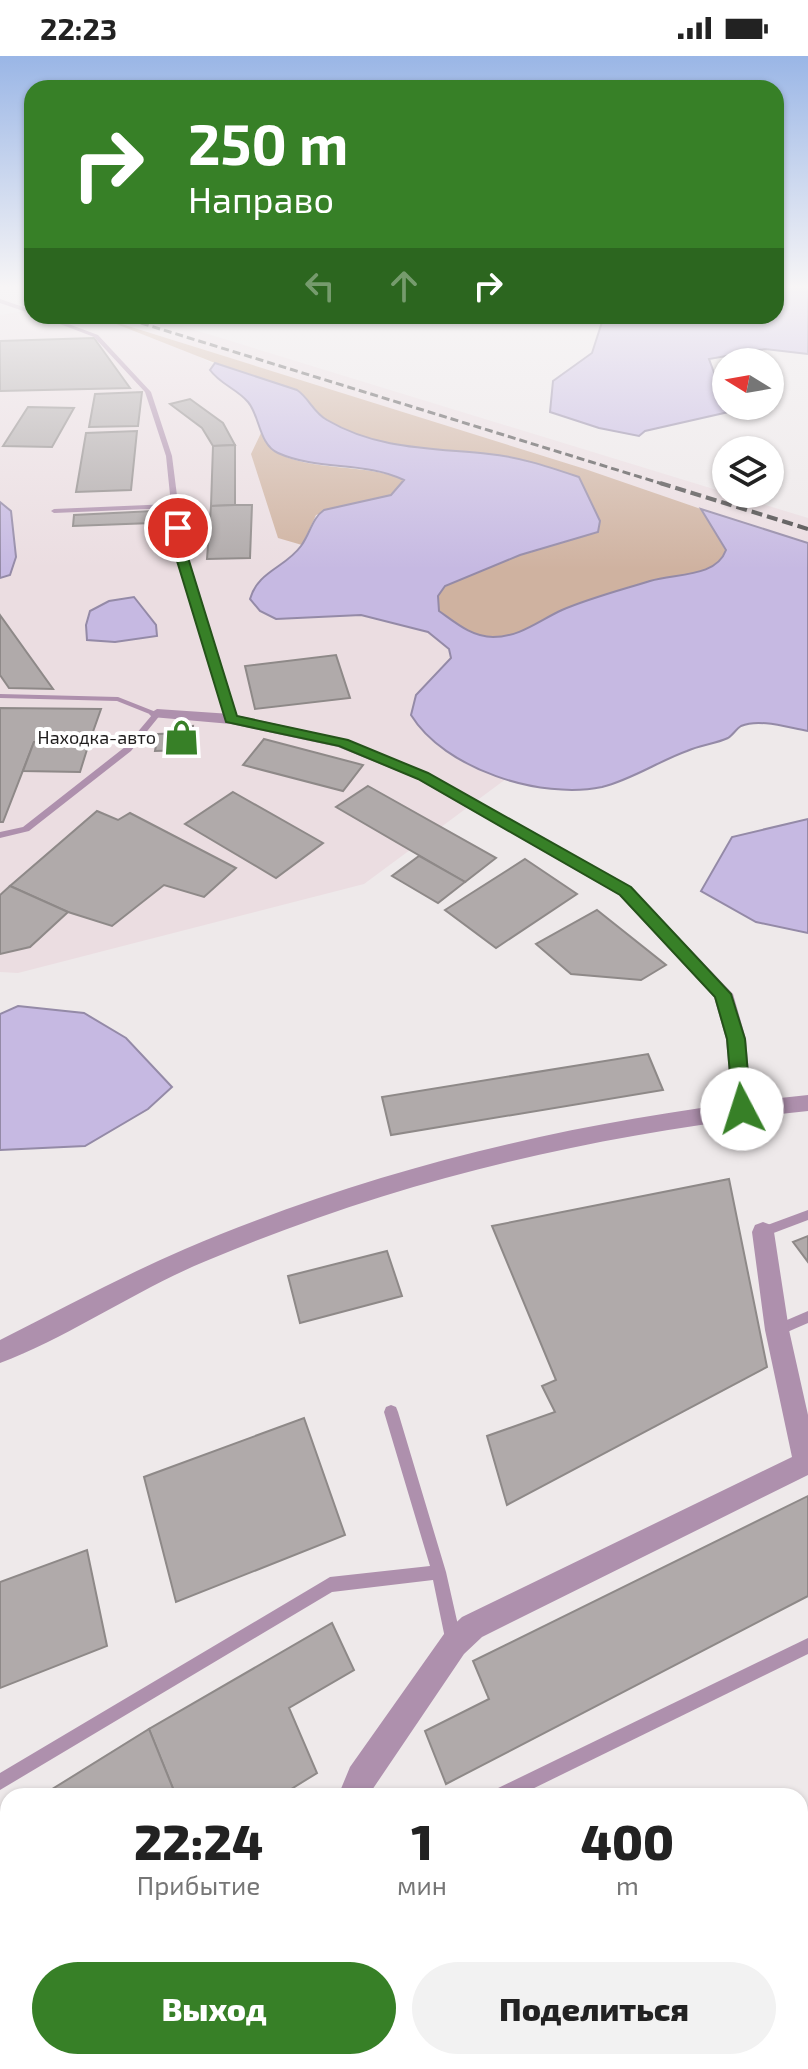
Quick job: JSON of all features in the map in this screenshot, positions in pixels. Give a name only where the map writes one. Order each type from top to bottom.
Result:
[{"type":"street","points":[[157,714],[231,719],[343,743],[423,776],[625,891],[723,994],[736,1039],[742,1109]]},
{"type":"street","points":[[0,1352],[194,1255],[332,1202],[473,1157],[601,1128],[808,1103]]},
{"type":"street","points":[[357,1788],[454,1644],[472,1627],[807,1463],[777,1330],[763,1232]]},
{"type":"lane","points":[[138,381],[148,392],[169,456],[180,551],[231,719]]},
{"type":"lane","points":[[54,511],[176,506]]},
{"type":"lane","points":[[0,835],[26,829],[128,749],[157,714],[118,699],[1,695]]},
{"type":"lane","points":[[763,1232],[808,1215]]},
{"type":"lane","points":[[777,1330],[808,1317]]},
{"type":"lane","points":[[391,1412],[439,1572],[454,1644]]},
{"type":"lane","points":[[0,1782],[330,1585],[439,1572]]},
{"type":"lane","points":[[516,1788],[808,1646]]},
{"type":"shaded area","points":[[0,381],[246,381],[252,384],[482,649],[533,759],[364,884],[18,973],[0,972]]},
{"type":"shaded area","points":[[222,381],[269,381],[297,390],[322,417],[366,437],[406,446],[512,457],[579,477],[600,521],[598,532],[520,555],[445,586],[438,596],[439,611],[478,635],[493,637],[512,634],[583,602],[713,566],[726,550],[701,509],[808,543],[808,731],[766,723],[741,726],[728,738],[676,755],[624,780],[578,790],[523,784],[470,765],[446,751],[426,734],[411,715],[416,695],[451,658],[449,649],[428,632],[361,615],[276,619],[260,611],[250,599],[259,582],[301,546],[324,510],[391,495],[404,480],[373,470],[309,462],[278,453],[267,444],[252,408],[239,393]]},
{"type":"shaded area","points":[[269,381],[304,381],[585,469],[701,509],[726,551],[721,560],[704,570],[650,581],[594,598],[512,634],[493,637],[478,634],[438,611],[438,596],[445,585],[520,555],[598,532],[579,477],[512,457],[406,446],[366,437],[327,420],[297,390]]},
{"type":"shaded area","points":[[301,381],[361,381],[712,489],[712,508],[775,508],[808,518],[808,543]]},
{"type":"shaded area","points":[[553,381],[712,381],[712,416],[645,431],[639,436],[599,428],[550,412]]},
{"type":"shaded area","points":[[261,433],[274,451],[289,458],[373,471],[404,480],[391,495],[316,515],[302,545],[278,538],[251,454]]},
{"type":"shaded area","points":[[0,502],[11,511],[16,557],[10,575],[0,578]]},
{"type":"shaded area","points":[[134,597],[156,625],[157,636],[115,642],[87,640],[86,625],[90,611],[109,601]]},
{"type":"shaded area","points":[[808,819],[808,933],[756,922],[701,891],[732,837]]},
{"type":"shaded area","points":[[18,1006],[84,1013],[126,1038],[172,1087],[148,1109],[85,1146],[0,1150],[0,1014]]},
{"type":"building","points":[[0,381],[125,381],[130,388],[0,391]]},
{"type":"building","points":[[142,392],[138,426],[89,427],[95,394]]},
{"type":"building","points":[[190,399],[223,423],[235,445],[213,446],[202,428],[170,404]]},
{"type":"building","points":[[28,407],[74,408],[52,447],[3,446]]},
{"type":"building","points":[[137,431],[131,490],[76,492],[86,433]]},
{"type":"building","points":[[235,445],[235,505],[211,506],[213,446]]},
{"type":"building","points":[[252,505],[250,558],[207,559],[211,506]]},
{"type":"building","points":[[153,511],[152,523],[73,526],[74,515]]},
{"type":"building","points":[[0,615],[53,689],[9,688],[0,675]]},
{"type":"building","points":[[336,655],[350,698],[255,709],[245,666]]},
{"type":"building","points":[[0,708],[101,709],[89,743],[34,742],[3,822],[0,822]]},
{"type":"building","points":[[193,726],[189,750],[155,751],[158,734],[182,733],[183,727]]},
{"type":"building","points":[[264,739],[363,765],[343,791],[243,765]]},
{"type":"building","points":[[34,742],[89,743],[80,772],[23,771]]},
{"type":"building","points":[[368,786],[496,858],[465,882],[336,807]]},
{"type":"building","points":[[233,792],[323,843],[276,878],[185,824]]},
{"type":"building","points":[[97,811],[118,820],[130,813],[236,868],[204,897],[164,885],[112,926],[68,912],[10,886]]},
{"type":"building","points":[[419,856],[465,882],[438,903],[392,876]]},
{"type":"building","points":[[525,859],[577,894],[496,948],[445,910]]},
{"type":"building","points":[[10,886],[68,912],[30,947],[0,954],[0,895]]},
{"type":"building","points":[[597,910],[666,965],[641,980],[571,974],[536,944]]},
{"type":"building","points":[[648,1054],[663,1090],[391,1135],[382,1097]]},
{"type":"building","points":[[729,1179],[767,1367],[507,1505],[487,1436],[555,1412],[542,1386],[556,1380],[492,1226]]},
{"type":"building","points":[[808,1236],[808,1262],[793,1242]]},
{"type":"building","points":[[387,1251],[402,1296],[300,1323],[288,1276]]},
{"type":"building","points":[[304,1418],[345,1535],[176,1602],[144,1477]]},
{"type":"building","points":[[808,1496],[808,1596],[446,1784],[425,1731],[489,1699],[473,1661]]},
{"type":"building","points":[[87,1550],[107,1646],[0,1688],[0,1582]]},
{"type":"building","points":[[332,1623],[354,1670],[289,1708],[317,1773],[293,1788],[173,1788],[149,1729]]},
{"type":"building","points":[[149,1729],[173,1788],[54,1788]]},
{"type":"railway","points":[[329,381],[666,485]]},
{"type":"railway","points":[[660,483],[808,529]]},
{"type":"place","name":"Находка-авто","points":[[182,737]]},
{"type":"route","points":[[178,528],[180,551],[231,719],[343,743],[423,776],[625,891],[723,994],[736,1039],[742,1109]]}]
